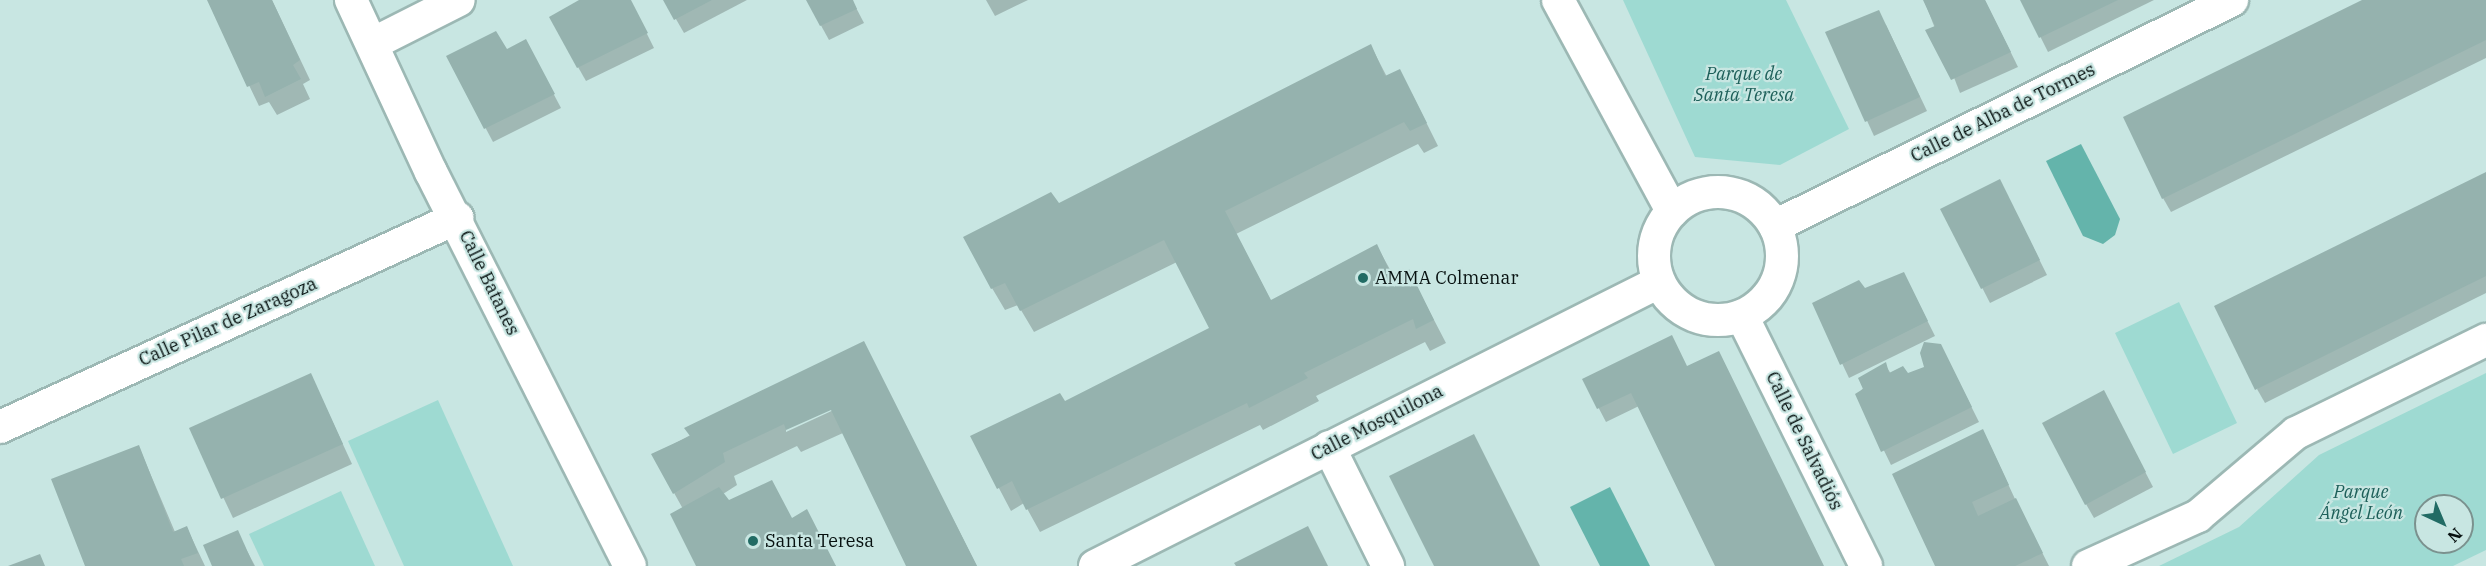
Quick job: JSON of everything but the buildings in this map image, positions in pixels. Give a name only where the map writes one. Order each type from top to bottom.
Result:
[{"type":"street","name":"Calle Batanes","points":[[351,0],[630,566]]},
{"type":"street","points":[[372,44],[459,0]]},
{"type":"street","points":[[1558,0],[1672,211]]},
{"type":"street","name":"Calle de Alba de Tormes","points":[[1775,226],[2232,0]]},
{"type":"street","points":[[1727,192],[1755,204],[1775,226],[1781,268],[1774,288],[1742,316],[1702,318],[1684,311],[1659,282],[1654,244],[1672,211],[1688,199],[1727,192]]},
{"type":"street","name":"Calle Pilar de Zaragoza","points":[[0,427],[457,218]]},
{"type":"street","name":"Calle Mosquilona","points":[[1095,566],[1659,282]]},
{"type":"street","name":"Calle de Salvadiós","points":[[1742,316],[1866,566]]},
{"type":"street","points":[[2088,566],[2198,516],[2296,433],[2486,340]]},
{"type":"street","points":[[1329,447],[1388,566]]},
{"type":"green space","name":"Parque de Santa Teresa","points":[[1623,0],[1786,0],[1849,129],[1780,165],[1695,157]]},
{"type":"green space","points":[[2179,302],[2237,423],[2173,454],[2115,333]]},
{"type":"green space","name":"Parque Ángel León","points":[[2486,373],[2486,550],[2453,566],[2159,566],[2239,527],[2319,455]]},
{"type":"green space","points":[[438,400],[513,566],[404,566],[348,441]]},
{"type":"green space","points":[[341,491],[375,566],[264,566],[249,534]]},
{"type":"water","points":[[2081,144],[2120,219],[2115,235],[2103,244],[2083,236],[2046,161]]},
{"type":"water","points":[[1610,487],[1650,566],[1600,566],[1570,507]]},
{"type":"place","name":"AMMA Colmenar","points":[[1363,278]]},
{"type":"place","name":"Santa Teresa","points":[[753,541]]}]
